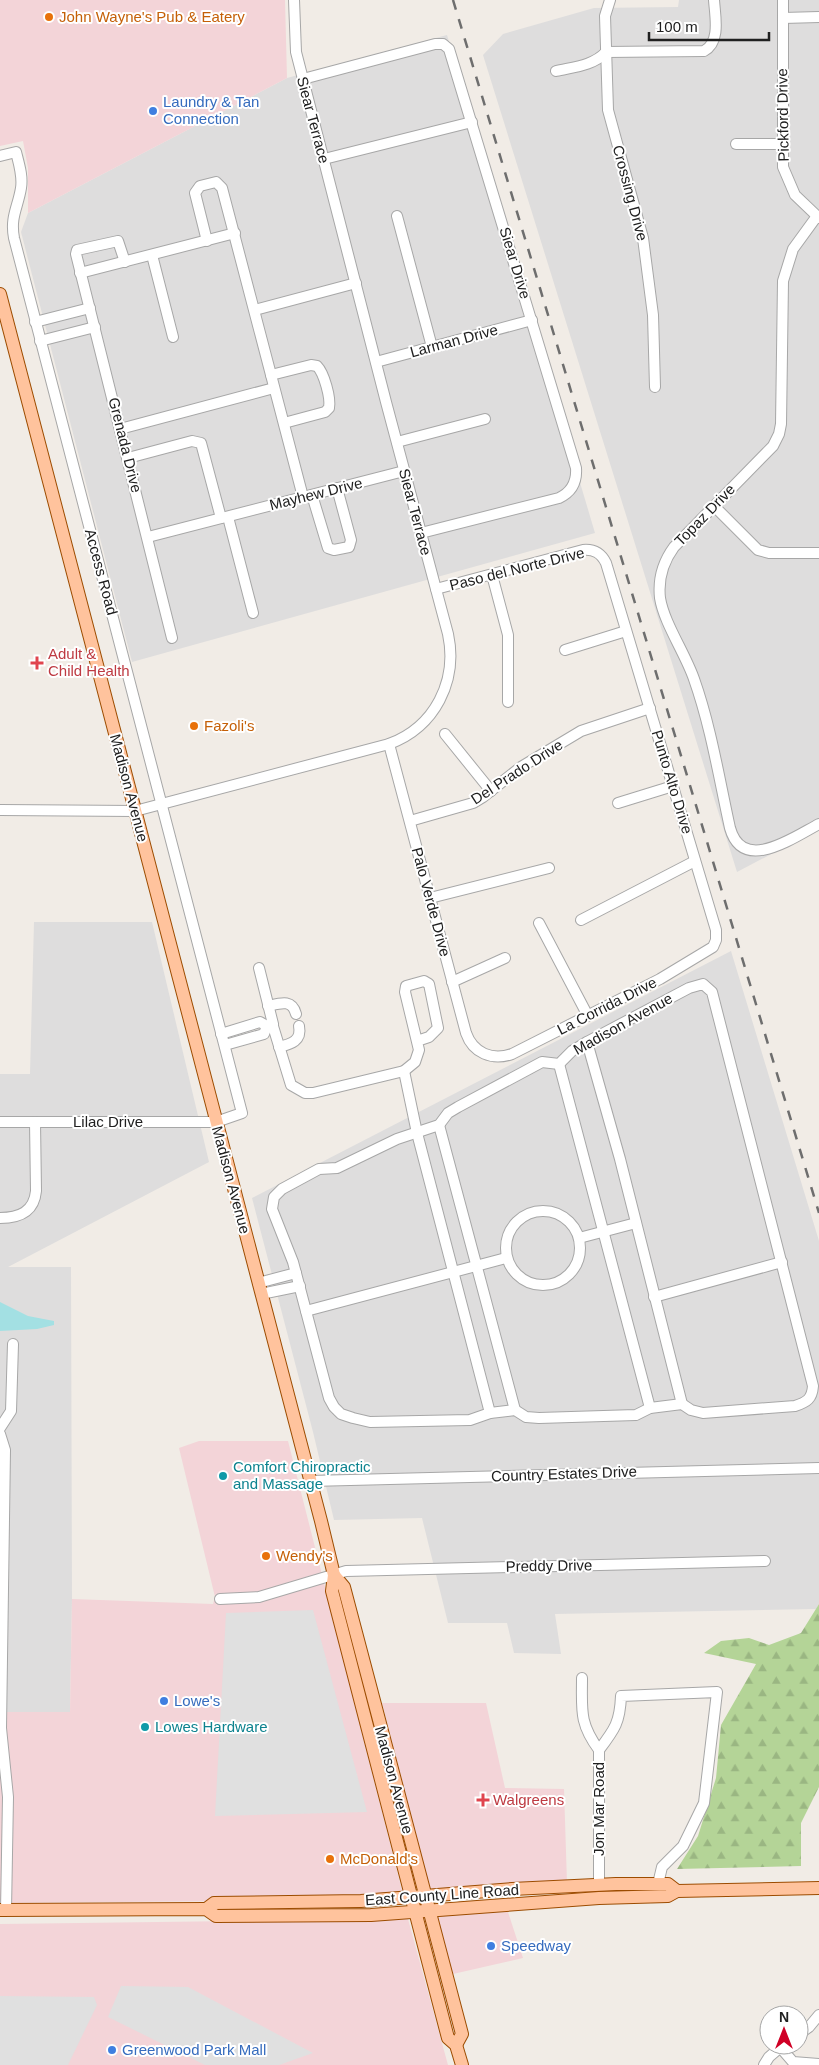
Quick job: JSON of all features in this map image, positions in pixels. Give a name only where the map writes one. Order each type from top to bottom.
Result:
[{"type":"main road","name":"Madison Avenue","points":[[0,294],[310,1481],[334,1575],[332,1591],[334,1600],[415,1912],[448,2038],[456,2044],[462,2065]]},
{"type":"main road","name":"Madison Avenue","points":[[334,1575],[344,1587],[462,2034],[456,2044]]},
{"type":"main road","name":"East County Line Road","points":[[206,1910],[214,1903],[361,1901],[599,1885],[668,1884],[678,1891]]},
{"type":"main road","name":"East County Line Road","points":[[3,1910],[206,1910],[216,1916],[347,1916],[599,1898],[668,1896],[678,1891],[819,1888]]},
{"type":"main road","points":[[251,1916],[259,1910],[288,1910],[295,1902]]},
{"type":"street","name":"Siear Terrace","points":[[0,810],[135,811],[389,744],[404,738],[422,724],[439,703],[446,686],[451,668],[450,645],[295,49],[294,0]]},
{"type":"street","name":"Crossing Drive","points":[[610,0],[605,12],[608,116],[640,224],[645,249],[653,315],[655,387]]},
{"type":"street","points":[[556,71],[599,60],[606,52],[704,51],[712,45],[714,39],[714,0]]},
{"type":"street","name":"Pickford Drive","points":[[783,0],[782,144],[784,170],[791,188],[800,201],[818,217]]},
{"type":"street","points":[[783,18],[819,17]]},
{"type":"street","name":"Siear Drive","points":[[303,78],[435,44],[442,44],[448,48],[452,54],[576,468],[573,486],[568,493],[559,498],[421,533]]},
{"type":"street","points":[[324,159],[472,122]]},
{"type":"street","points":[[736,144],[782,144]]},
{"type":"street","name":"Access Road","points":[[0,156],[16,152],[21,171],[21,187],[14,214],[13,231],[35,322],[225,1045]]},
{"type":"street","points":[[207,241],[195,193],[200,186],[212,182],[222,186],[274,388],[307,496],[328,548],[334,550],[349,547],[352,542],[337,488]]},
{"type":"street","points":[[398,216],[432,347]]},
{"type":"street","name":"Topaz Drive","points":[[818,217],[793,249],[783,281],[781,424],[779,434],[773,446],[671,550],[662,570],[660,596],[665,614],[686,657],[698,689],[731,831],[736,841],[747,849],[767,850],[819,824]]},
{"type":"street","points":[[80,273],[234,233]]},
{"type":"street","name":"Grenada Drive","points":[[125,262],[118,240],[76,252],[172,638]]},
{"type":"street","points":[[152,255],[174,337]]},
{"type":"street","points":[[255,310],[356,283]]},
{"type":"street","points":[[35,322],[90,308]]},
{"type":"street","name":"Larman Drive","points":[[376,362],[532,320]]},
{"type":"street","points":[[40,341],[95,327]]},
{"type":"street","points":[[271,375],[311,365],[317,366],[321,371],[329,407],[326,411],[284,423]]},
{"type":"street","points":[[120,429],[274,388]]},
{"type":"street","points":[[397,442],[485,419]]},
{"type":"street","points":[[128,458],[192,441],[202,443],[253,613]]},
{"type":"street","name":"Mayhew Drive","points":[[148,537],[404,471]]},
{"type":"street","points":[[714,506],[758,550],[769,553],[819,553]]},
{"type":"street","name":"Paso del Norte Drive","points":[[436,589],[583,550],[597,552]]},
{"type":"street","name":"Punto Alto Drive","points":[[597,552],[606,563],[716,934]]},
{"type":"street","points":[[492,575],[508,635],[508,702]]},
{"type":"street","points":[[565,650],[626,631]]},
{"type":"street","name":"Del Prado Drive","points":[[410,821],[468,804],[491,791],[521,766],[581,731],[650,708]]},
{"type":"street","points":[[445,734],[491,791]]},
{"type":"street","name":"Palo Verde Drive","points":[[389,744],[468,1038],[474,1048],[483,1054]]},
{"type":"street","points":[[618,803],[673,786]]},
{"type":"street","points":[[581,920],[695,861]]},
{"type":"street","points":[[430,898],[549,868]]},
{"type":"street","points":[[539,923],[588,1016]]},
{"type":"street","name":"La Corrida Drive","points":[[483,1054],[497,1057],[509,1055],[660,979],[710,950],[714,944],[716,934]]},
{"type":"street","points":[[452,982],[505,958]]},
{"type":"street","points":[[259,968],[268,1006],[270,1024],[292,1085],[305,1093],[320,1092],[404,1070],[415,1062],[419,1050],[405,992],[406,986],[424,981],[429,984],[438,1028],[428,1038],[417,1041]]},
{"type":"street","name":"Madison Avenue","points":[[490,1413],[470,1420],[370,1422],[341,1414],[334,1407],[329,1400],[296,1273],[286,1242],[272,1209],[273,1200],[278,1192],[319,1169],[343,1166],[397,1139],[440,1125],[448,1113],[542,1062],[559,1064],[587,1042],[690,988],[702,985],[712,992],[782,1262]]},
{"type":"street","points":[[268,1006],[288,1003],[292,1005],[296,1014]]},
{"type":"street","points":[[222,1034],[260,1022],[270,1024]]},
{"type":"street","points":[[225,1045],[264,1034],[270,1024]]},
{"type":"street","points":[[279,1047],[293,1043],[298,1038],[300,1033],[299,1026]]},
{"type":"street","points":[[587,1042],[682,1404]]},
{"type":"street","name":"Lilac Drive","points":[[0,1122],[216,1122],[242,1113],[225,1045]]},
{"type":"street","points":[[559,1064],[650,1408]]},
{"type":"street","points":[[404,1070],[417,1133],[490,1413],[515,1410],[526,1417],[539,1418],[636,1415],[650,1408],[682,1404],[691,1410],[703,1413],[795,1406],[807,1402],[810,1398],[813,1386],[782,1262],[654,1297]]},
{"type":"street","points":[[0,1218],[17,1217],[30,1209],[34,1202],[36,1192],[35,1122]]},
{"type":"street","points":[[440,1125],[515,1410]]},
{"type":"street","points":[[546,1211],[559,1215],[573,1226],[579,1238],[580,1253],[575,1267],[566,1278],[553,1284],[538,1286],[524,1281],[513,1271],[506,1258],[505,1245],[509,1232],[517,1221],[533,1212],[546,1211]]},
{"type":"street","points":[[579,1238],[636,1223]]},
{"type":"street","points":[[306,1311],[506,1258]]},
{"type":"street","points":[[260,1289],[296,1273]]},
{"type":"street","points":[[260,1289],[300,1286]]},
{"type":"street","points":[[0,1428],[11,1411],[13,1344]]},
{"type":"street","points":[[0,1434],[5,1450],[1,1728],[8,1797],[3,1910]]},
{"type":"street","name":"Country Estates Drive","points":[[310,1481],[819,1468]]},
{"type":"street","name":"Preddy Drive","points":[[220,1599],[259,1597],[346,1571],[765,1561]]},
{"type":"street","name":"Jon Mar Road","points":[[582,1678],[582,1717],[590,1738],[600,1750],[599,1885]]},
{"type":"street","points":[[600,1750],[614,1730],[620,1716],[621,1696],[717,1692],[704,1803],[683,1846],[662,1867],[658,1884]]},
{"type":"street","points":[[809,2027],[819,2015]]},
{"type":"street","points":[[764,2065],[771,2055]]},
{"type":"street","points":[[788,2055],[793,2062],[819,2064]]},
{"type":"shaded area","points":[[0,0],[285,0],[287,78],[28,213],[28,168],[23,141],[0,146]]},
{"type":"shaded area","points":[[679,0],[819,0],[819,829],[737,872],[483,55],[503,34],[594,8],[678,7]]},
{"type":"shaded area","points":[[447,35],[595,533],[132,662],[21,232],[28,213],[287,78]]},
{"type":"shaded area","points":[[34,922],[152,922],[209,1162],[8,1267],[71,1267],[72,1599],[70,1712],[0,1712],[0,1074],[30,1074]]},
{"type":"shaded area","points":[[731,951],[819,1241],[819,1604],[816,1609],[555,1614],[561,1654],[514,1653],[507,1623],[448,1623],[422,1518],[334,1520],[252,1198]]},
{"type":"shaded area","points":[[199,1441],[288,1441],[403,1894],[246,1901],[0,1903],[0,1712],[70,1712],[72,1599],[213,1604],[215,1597],[179,1448]]},
{"type":"shaded area","points":[[313,1610],[367,1812],[215,1816],[226,1613]]},
{"type":"shaded area","points":[[382,1703],[486,1703],[505,1788],[564,1789],[567,1883],[431,1893]]},
{"type":"shaded area","points":[[508,1912],[523,1958],[453,1974],[434,1914]]},
{"type":"shaded area","points":[[408,1919],[448,2065],[0,2065],[0,1924]]},
{"type":"shaded area","points":[[121,1986],[188,1987],[313,2053],[279,2065],[205,2065],[108,2017]]},
{"type":"shaded area","points":[[0,1996],[94,1997],[97,2005],[68,2065],[0,2065]]},
{"type":"green space","points":[[819,1604],[819,1787],[801,1823],[801,1866],[677,1869],[698,1836],[716,1778],[721,1725],[756,1664],[704,1653],[721,1641],[749,1638],[769,1645],[801,1633]]},
{"type":"water","points":[[0,1302],[28,1316],[54,1321],[54,1325],[37,1329],[0,1331]]},
{"type":"railway","points":[[453,0],[819,1213]]},
{"type":"place","name":"John Wayne's Pub & Eatery","points":[[49,17]]},
{"type":"place","name":"Laundry & Tan Connection","points":[[153,111]]},
{"type":"place","name":"Adult & Child Health","points":[[37,663]]},
{"type":"place","name":"Fazoli's","points":[[194,726]]},
{"type":"place","name":"Comfort Chiropractic and Massage","points":[[223,1476]]},
{"type":"place","name":"Wendy's","points":[[266,1556]]},
{"type":"place","name":"Lowe's","points":[[164,1701]]},
{"type":"place","name":"Lowes Hardware","points":[[145,1727]]},
{"type":"place","name":"Walgreens","points":[[483,1800]]},
{"type":"place","name":"McDonald's","points":[[330,1859]]},
{"type":"place","name":"Speedway","points":[[491,1946]]},
{"type":"place","name":"Greenwood Park Mall","points":[[112,2050]]}]
